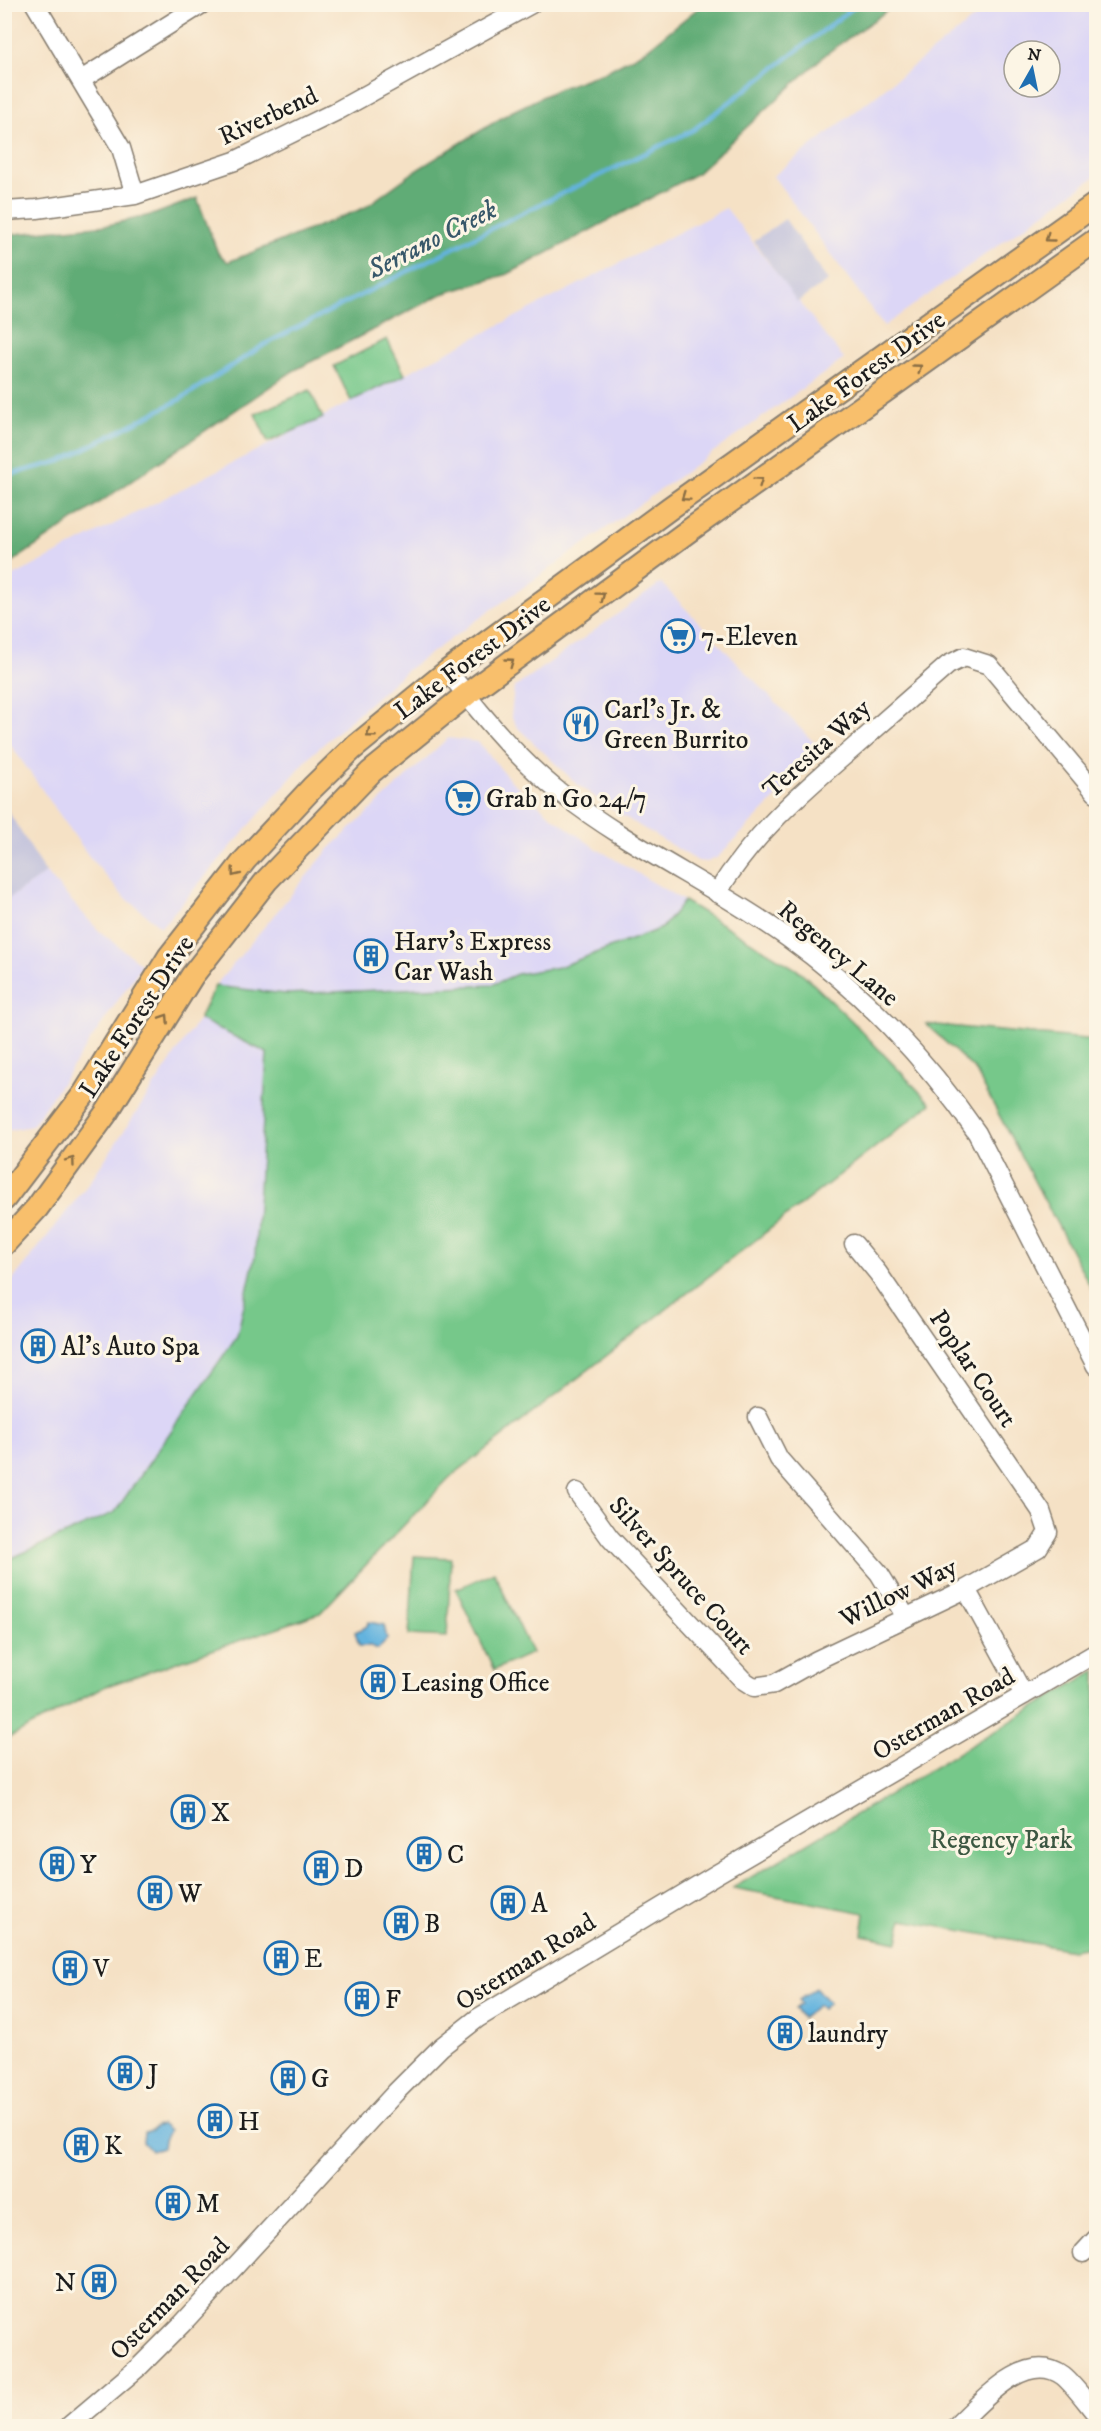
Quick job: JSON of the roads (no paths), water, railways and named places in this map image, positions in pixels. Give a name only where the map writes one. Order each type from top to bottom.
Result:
[{"type":"main road","name":"Lake Forest Drive","points":[[7,1188],[84,1094],[169,957],[245,860],[351,750],[448,671],[670,508],[1096,204]]},
{"type":"main road","name":"Lake Forest Drive","points":[[4,1244],[37,1208],[107,1112],[192,976],[267,880],[371,772],[466,695],[687,532],[1096,240]]},
{"type":"main road","points":[[7,1188],[37,1208]]},
{"type":"street","points":[[35,4],[121,148],[135,195]]},
{"type":"street","points":[[81,80],[201,4]]},
{"type":"street","name":"Riverbend","points":[[4,211],[37,209],[135,195],[235,161],[337,111],[531,4]]},
{"type":"street","name":"Teresita Way","points":[[717,893],[755,840],[792,801],[948,665],[964,657],[989,665],[1096,793]]},
{"type":"street","name":"Regency Lane","points":[[448,671],[526,764],[561,794],[612,830],[788,938],[846,985],[923,1063],[977,1133],[1096,1366]]},
{"type":"street","name":"Poplar Court","points":[[854,1244],[885,1282],[1041,1510],[1046,1524]]},
{"type":"street","points":[[758,1417],[779,1459],[879,1573],[906,1617]]},
{"type":"street","name":"Silver Spruce Court","points":[[577,1492],[610,1538],[742,1680],[754,1687]]},
{"type":"street","name":"Willow Way","points":[[754,1687],[774,1684],[818,1660],[966,1589],[1038,1548],[1048,1532],[1046,1524]]},
{"type":"street","points":[[966,1589],[1024,1695]]},
{"type":"street","name":"Osterman Road","points":[[69,2427],[140,2366],[182,2324],[396,2092],[441,2047],[478,2018],[715,1875],[1096,1653]]},
{"type":"street","points":[[1083,2253],[1096,2239]]},
{"type":"street","points":[[956,2427],[1008,2379],[1023,2370],[1039,2367],[1052,2370],[1064,2377],[1096,2414]]},
{"type":"water","points":[[369,1622],[384,1625],[387,1639],[378,1649],[371,1646],[359,1646],[355,1632],[366,1627]]},
{"type":"water","points":[[816,1988],[829,2003],[822,2009],[818,2005],[802,2018],[795,2009],[801,2004],[799,2000]]},
{"type":"water","points":[[161,2124],[169,2131],[163,2148],[151,2151],[143,2142],[144,2132]]},
{"type":"waterway","name":"Serrano Creek","points":[[4,476],[61,461],[179,400],[267,343],[522,213],[693,130],[858,4]]},
{"type":"place","name":"7-Eleven","points":[[678,636]]},
{"type":"place","name":"Carl's Jr. & Green Burrito","points":[[581,724]]},
{"type":"place","name":"Grab n Go 24/7","points":[[463,798]]},
{"type":"place","name":"Harv's Express Car Wash","points":[[371,956]]},
{"type":"place","name":"Al's Auto Spa","points":[[38,1346]]},
{"type":"place","name":"Leasing Office","points":[[378,1682]]},
{"type":"place","name":"X","points":[[188,1812]]},
{"type":"place","name":"C","points":[[424,1854]]},
{"type":"place","name":"Y","points":[[57,1864]]},
{"type":"place","name":"D","points":[[321,1868]]},
{"type":"place","name":"W","points":[[155,1893]]},
{"type":"place","name":"A","points":[[508,1903]]},
{"type":"place","name":"B","points":[[401,1923]]},
{"type":"place","name":"E","points":[[281,1958]]},
{"type":"place","name":"V","points":[[70,1968]]},
{"type":"place","name":"F","points":[[362,1999]]},
{"type":"place","name":"laundry","points":[[785,2033]]},
{"type":"place","name":"J","points":[[125,2073]]},
{"type":"place","name":"G","points":[[288,2078]]},
{"type":"place","name":"H","points":[[215,2121]]},
{"type":"place","name":"K","points":[[81,2145]]},
{"type":"place","name":"M","points":[[173,2203]]},
{"type":"place","name":"N","points":[[99,2282]]},
{"type":"park label","name":"Regency Park","points":[[1001,1839]]}]
